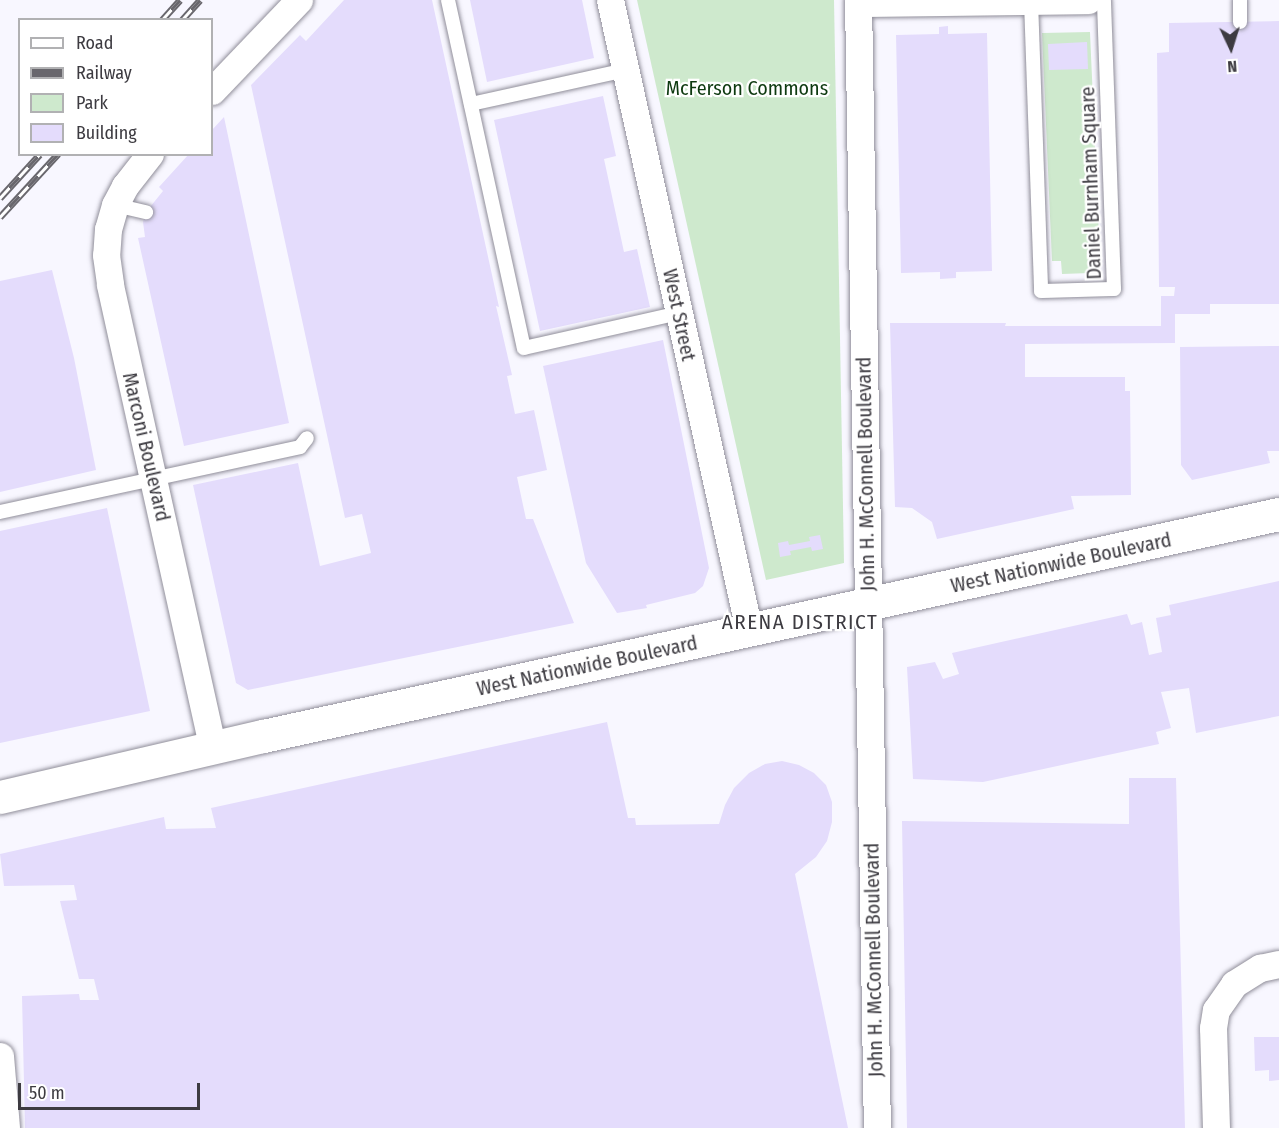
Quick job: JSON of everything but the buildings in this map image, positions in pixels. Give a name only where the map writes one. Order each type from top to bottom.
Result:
[{"type":"street","points":[[213,90],[299,0]]},
{"type":"street","name":"West Street","points":[[610,0],[749,630]]},
{"type":"street","points":[[858,2],[1088,0]]},
{"type":"street","name":"John H. McConnell Boulevard","points":[[858,2],[877,1128]]},
{"type":"street","name":"Marconi Boulevard","points":[[148,156],[125,186],[115,205],[108,230],[106,255],[110,285],[213,748]]},
{"type":"street","name":"West Nationwide Boulevard","points":[[0,797],[213,748],[1279,514]]},
{"type":"street","points":[[1216,1128],[1213,1028],[1216,1010],[1229,990],[1246,975],[1260,968],[1279,964]]},
{"type":"street","points":[[0,1056],[6,1128]]},
{"type":"lane","points":[[448,0],[524,348],[679,313]]},
{"type":"lane","name":"Daniel Burnham Square","points":[[1031,1],[1041,291],[1114,289],[1104,0]]},
{"type":"lane","points":[[1240,0],[1240,22]]},
{"type":"lane","points":[[471,104],[625,70]]},
{"type":"lane","points":[[115,205],[146,212]]},
{"type":"lane","points":[[0,512],[300,447],[307,438]]},
{"type":"green space","name":"McFerson Commons","points":[[637,0],[834,0],[844,563],[766,580]]},
{"type":"green space","points":[[1090,32],[1100,259],[1089,259],[1090,273],[1062,274],[1061,261],[1052,261],[1042,33]]},
{"type":"railway","points":[[164,18],[180,0]]},
{"type":"railway","points":[[184,18],[200,0]]},
{"type":"railway","points":[[0,198],[38,156]]},
{"type":"railway","points":[[0,217],[56,156]]},
{"type":"district","name":"ARENA DISTRICT","points":[[800,622]]}]
